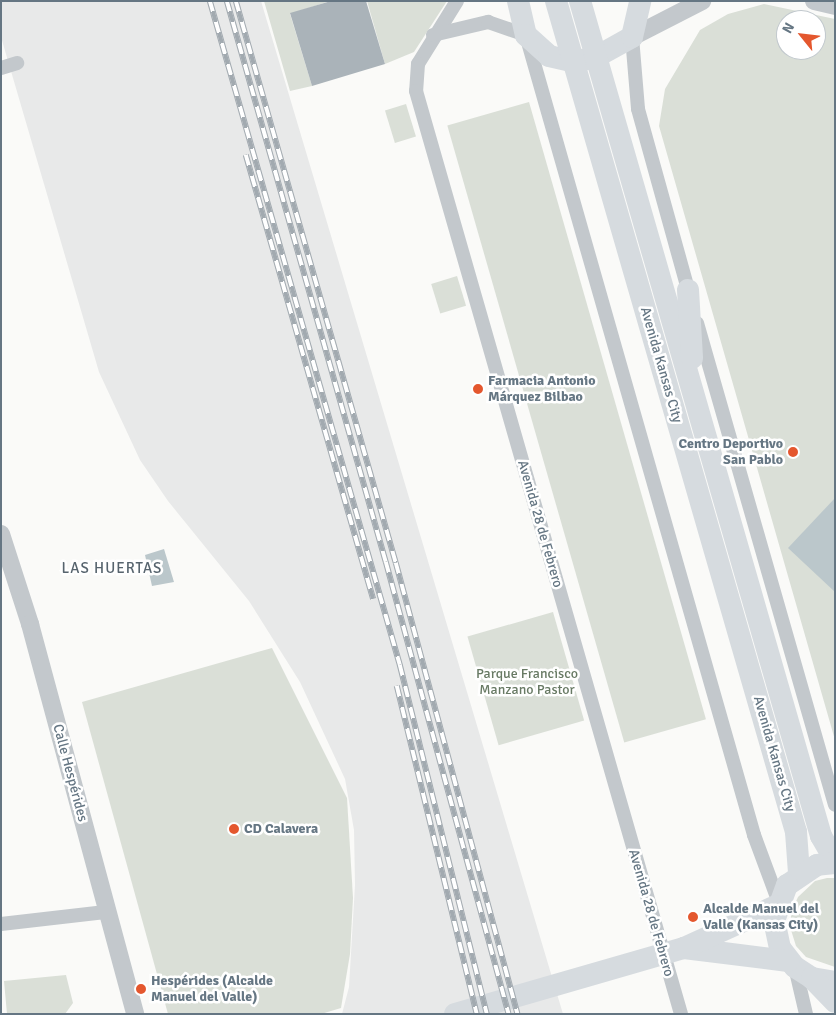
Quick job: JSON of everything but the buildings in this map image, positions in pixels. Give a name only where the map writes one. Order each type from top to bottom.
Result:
[{"type":"main road","points":[[518,1],[526,35],[549,56],[574,62],[596,57],[632,37],[640,1]]},
{"type":"main road","name":"Avenida Kansas City","points":[[556,1],[796,832],[799,874]]},
{"type":"main road","name":"Avenida Kansas City","points":[[580,1],[821,836],[835,861]]},
{"type":"main road","points":[[688,290],[695,401]]},
{"type":"main road","points":[[455,1014],[593,972],[673,951],[777,903],[799,874],[817,865],[835,861]]},
{"type":"main road","points":[[777,903],[776,935],[798,969],[835,1002]]},
{"type":"main road","points":[[673,951],[798,969],[835,982]]},
{"type":"street","name":"Avenida 28 de Febrero","points":[[457,1],[433,35],[418,64],[416,91],[673,951],[680,1014]]},
{"type":"street","points":[[702,1],[632,37],[638,109],[835,805]]},
{"type":"street","points":[[814,1],[835,6]]},
{"type":"street","points":[[433,35],[488,22],[526,35],[757,846],[777,903]]},
{"type":"street","points":[[1,68],[17,63]]},
{"type":"street","name":"Calle Hespérides","points":[[1,534],[30,624],[105,912],[135,1014]]},
{"type":"street","points":[[1,924],[105,912]]},
{"type":"street","points":[[798,969],[806,1014]]},
{"type":"shaded area","points":[[1,1],[261,1],[563,1014],[342,1014],[349,987],[355,885],[354,830],[345,779],[300,682],[249,601],[168,501],[140,460],[99,372],[1,37]]},
{"type":"shaded area","points":[[835,498],[835,592],[788,548]]},
{"type":"shaded area","points":[[164,549],[174,582],[152,586],[145,555]]},
{"type":"green space","points":[[264,1],[330,1],[290,14],[312,86],[290,91]]},
{"type":"green space","points":[[367,1],[447,1],[414,52],[385,64]]},
{"type":"green space","name":"Centro Deportivo San Pablo","points":[[764,4],[792,10],[776,10],[776,60],[826,60],[826,17],[835,19],[835,740],[659,126],[665,89],[700,30],[728,14]]},
{"type":"green space","points":[[529,102],[706,719],[624,743],[447,125]]},
{"type":"green space","points":[[406,104],[416,137],[395,143],[385,110]]},
{"type":"green space","points":[[457,276],[466,306],[440,314],[431,284]]},
{"type":"green space","name":"Parque Francisco Manzano Pastor","points":[[553,612],[584,721],[499,745],[467,637]]},
{"type":"green space","name":"CD Calavera","points":[[272,648],[347,798],[353,898],[350,954],[341,1008],[321,1014],[168,1014],[82,702]]},
{"type":"green space","points":[[835,878],[835,967],[806,957],[796,946],[791,930],[791,912],[798,897],[815,881]]},
{"type":"green space","points":[[66,975],[73,1003],[65,1014],[7,1014],[4,981]]},
{"type":"railway","points":[[210,1],[400,665],[487,1014]]},
{"type":"railway","points":[[227,1],[386,562],[509,1014]]},
{"type":"railway","points":[[236,1],[396,563],[518,1014]]},
{"type":"railway","points":[[246,155],[373,599]]},
{"type":"railway","points":[[397,686],[477,1014]]},
{"type":"place","name":"Farmacia Antonio Márquez Bilbao","points":[[478,389]]},
{"type":"place","name":"Centro Deportivo San Pablo","points":[[793,452]]},
{"type":"place","name":"CD Calavera","points":[[234,829]]},
{"type":"place","name":"Alcalde Manuel del Valle (Kansas City)","points":[[693,917]]},
{"type":"place","name":"Hespérides (Alcalde Manuel del Valle)","points":[[141,989]]},
{"type":"district","name":"LAS HUERTAS","points":[[112,569]]}]
